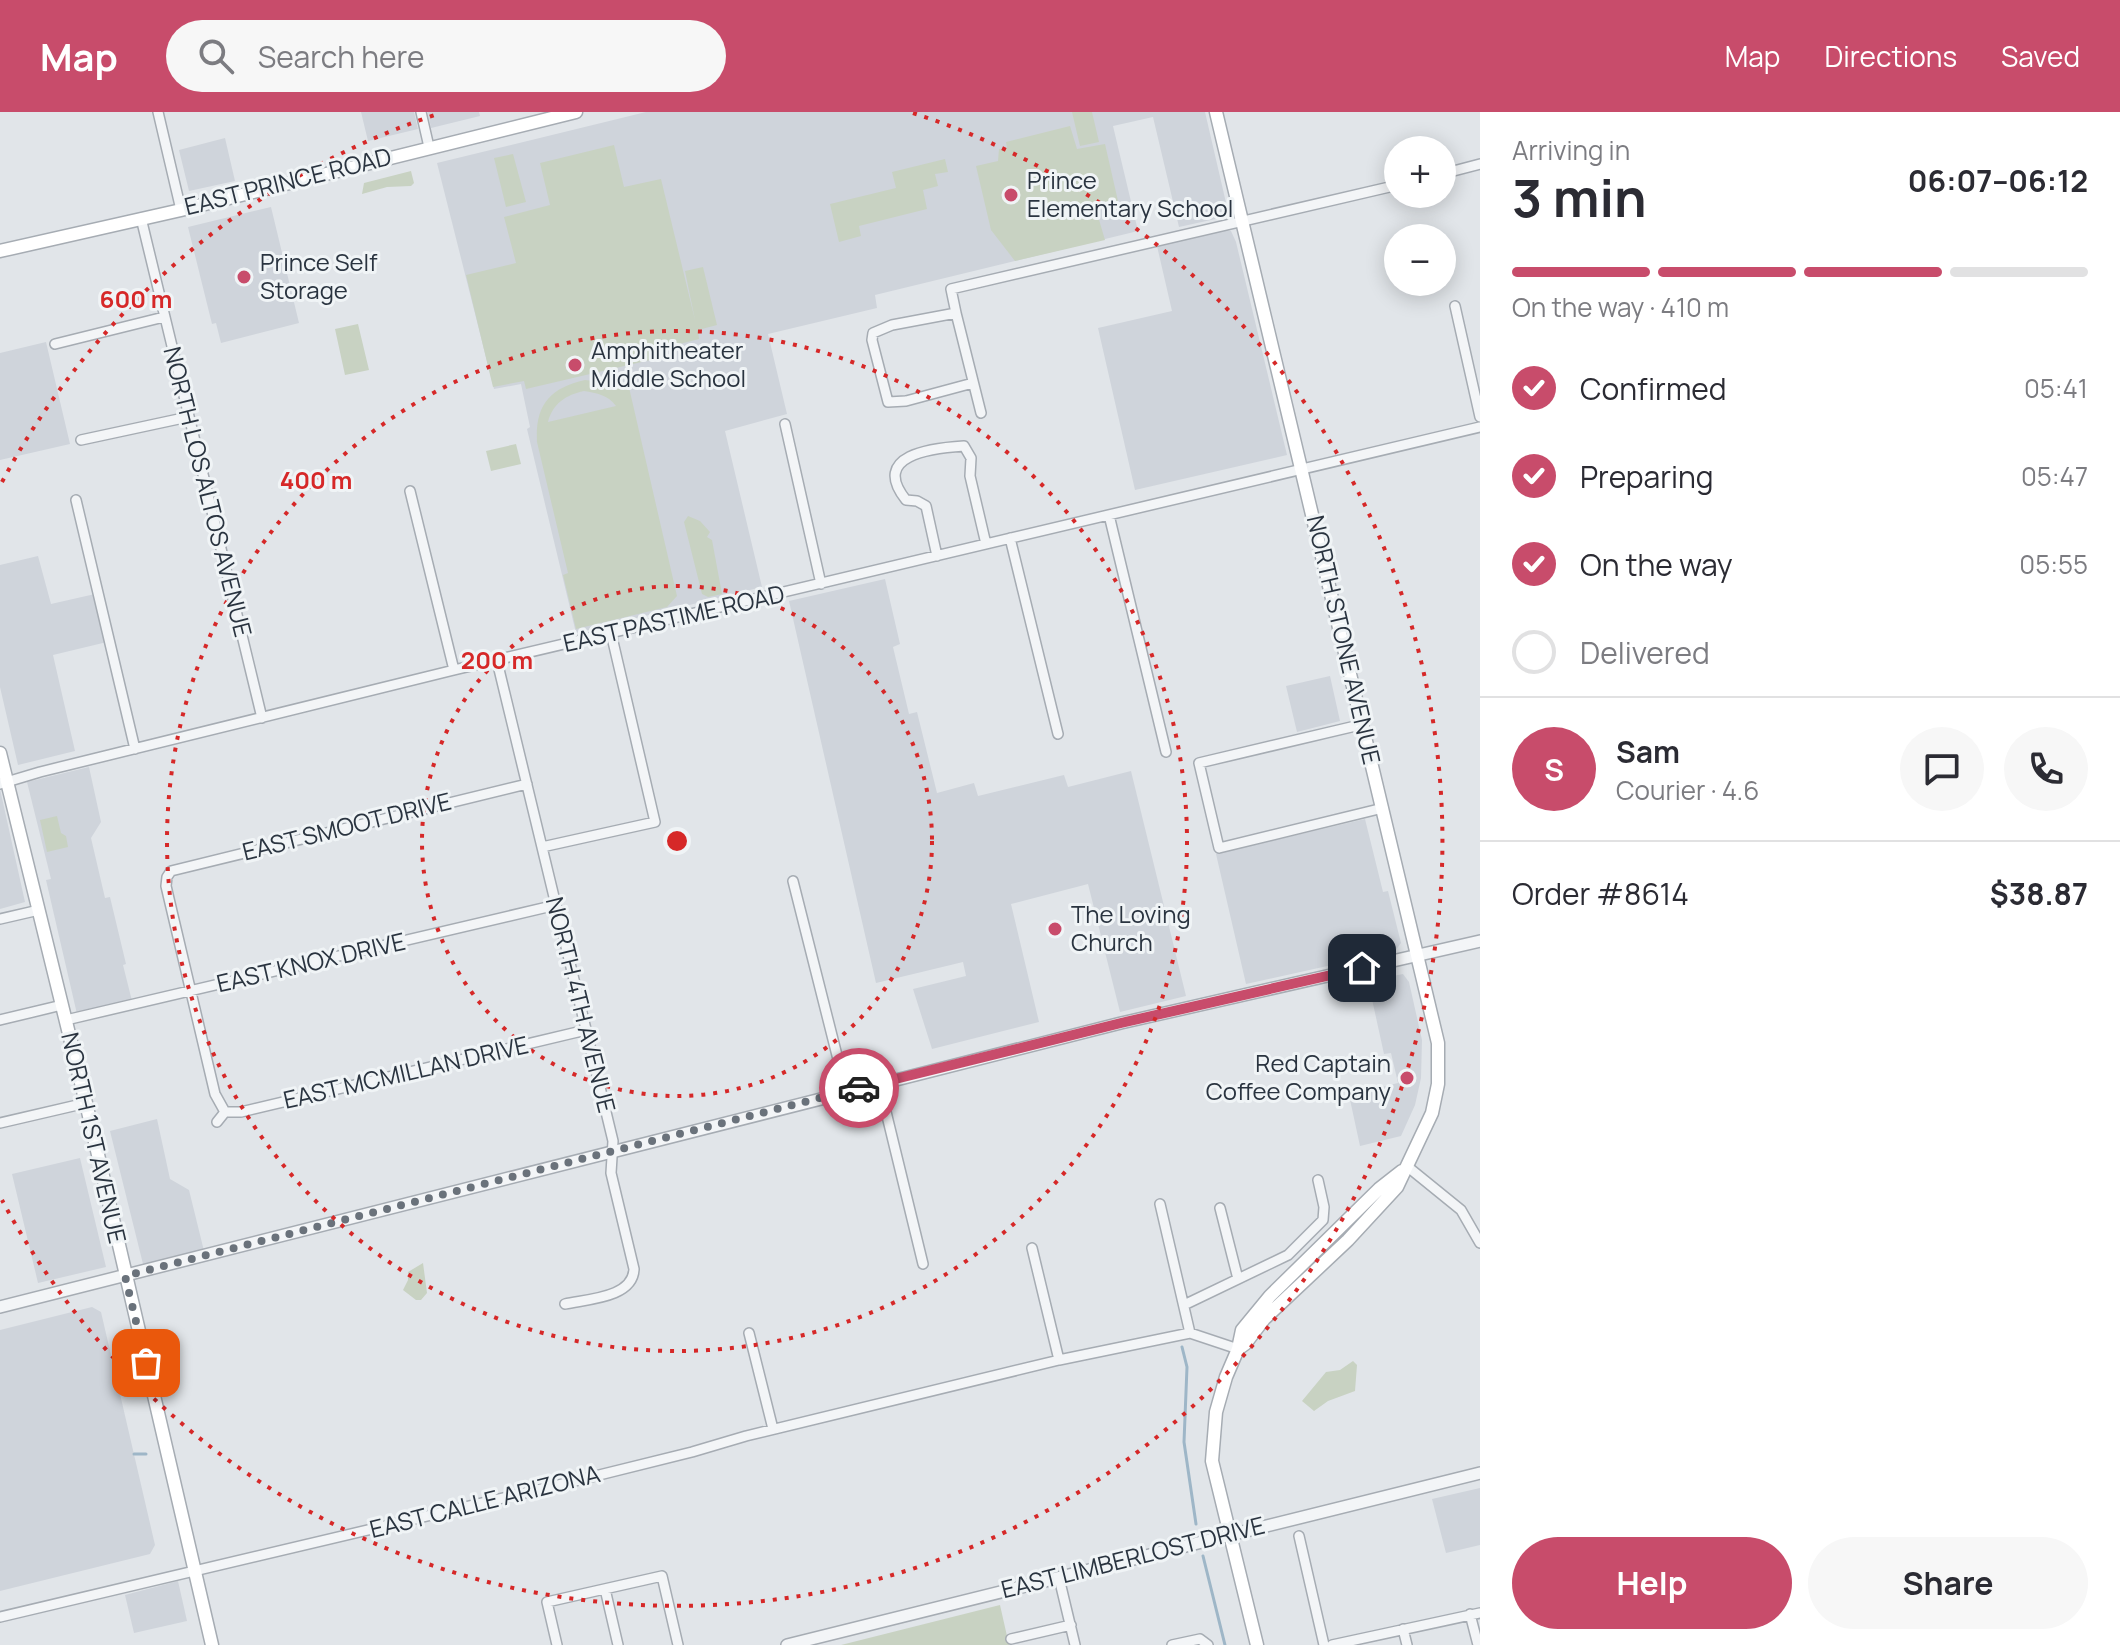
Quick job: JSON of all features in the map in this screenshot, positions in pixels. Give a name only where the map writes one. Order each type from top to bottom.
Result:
[{"type":"main road","name":"EAST PRINCE ROAD","points":[[0,251],[181,210],[576,112]]},
{"type":"main road","name":"NORTH STONE AVENUE","points":[[1216,112],[1438,1043],[1438,1084],[1425,1131],[1408,1167],[1379,1189],[1270,1296],[1242,1330],[1226,1377],[1216,1412],[1212,1461],[1257,1645]]},
{"type":"main road","name":"NORTH 1ST AVENUE","points":[[0,753],[3,782],[66,1020],[212,1645]]},
{"type":"street","points":[[158,112],[181,210]]},
{"type":"street","points":[[421,112],[429,147]]},
{"type":"street","points":[[1456,170],[1480,164]]},
{"type":"street","points":[[981,413],[951,289],[1384,188]]},
{"type":"street","name":"NORTH LOS ALTOS AVENUE","points":[[141,218],[262,718]]},
{"type":"street","points":[[1455,306],[1480,417]]},
{"type":"street","points":[[956,313],[892,325],[873,333],[872,340],[888,402],[906,401],[973,383]]},
{"type":"street","points":[[55,344],[164,317]]},
{"type":"street","points":[[81,440],[188,417]]},
{"type":"street","points":[[785,424],[821,584]]},
{"type":"street","name":"EAST PASTIME ROAD","points":[[3,782],[454,670],[1480,427]]},
{"type":"street","points":[[937,556],[926,506],[906,500],[899,490],[895,467],[902,459],[938,448],[964,446],[969,452],[970,476],[986,544]]},
{"type":"street","points":[[410,491],[454,670]]},
{"type":"street","points":[[76,500],[135,749]]},
{"type":"street","points":[[1109,515],[1166,752]]},
{"type":"street","points":[[1010,538],[1058,734]]},
{"type":"street","points":[[542,847],[655,822],[611,633]]},
{"type":"street","name":"NORTH 4TH AVENUE","points":[[497,661],[613,1141],[611,1173],[634,1276],[622,1289],[565,1304]]},
{"type":"street","points":[[1364,724],[1199,763],[1219,848],[1383,808]]},
{"type":"street","name":"EAST SMOOT DRIVE","points":[[190,992],[165,874],[182,867],[527,784]]},
{"type":"street","points":[[793,881],[846,1091]]},
{"type":"street","name":"EAST KNOX DRIVE","points":[[66,1020],[556,905]]},
{"type":"street","points":[[0,919],[39,910]]},
{"type":"street","points":[[0,1307],[846,1091],[1121,1023],[1480,941]]},
{"type":"street","points":[[190,992],[215,1094],[225,1112],[217,1122]]},
{"type":"street","points":[[0,1020],[62,1005]]},
{"type":"street","name":"EAST MCMILLAN DRIVE","points":[[225,1112],[241,1112],[586,1030]]},
{"type":"street","points":[[879,1083],[923,1264]]},
{"type":"street","points":[[0,1123],[86,1103]]},
{"type":"street","points":[[1408,1167],[1461,1210],[1480,1243]]},
{"type":"street","points":[[1184,1305],[1288,1255],[1323,1220],[1324,1207],[1318,1180]]},
{"type":"street","points":[[1160,1204],[1190,1333],[1238,1349]]},
{"type":"street","points":[[1220,1208],[1238,1279]]},
{"type":"street","points":[[1032,1248],[1059,1360]]},
{"type":"street","points":[[749,1333],[773,1429]]},
{"type":"street","name":"EAST CALLE ARIZONA","points":[[195,1569],[213,1569],[575,1481],[773,1429],[1059,1360],[1190,1333]]},
{"type":"street","name":"EAST LIMBERLOST DRIVE","points":[[787,1645],[1480,1473]]},
{"type":"street","points":[[1299,1536],[1324,1645]]},
{"type":"street","points":[[0,1617],[195,1569]]},
{"type":"street","points":[[557,1645],[547,1602],[662,1576],[678,1645]]},
{"type":"street","points":[[1059,1578],[1075,1645]]},
{"type":"street","points":[[605,1589],[618,1645]]},
{"type":"street","points":[[1332,1645],[1475,1614],[1478,1645]]},
{"type":"street","points":[[1011,1639],[1071,1625]]},
{"type":"street","points":[[1403,1629],[1407,1645]]},
{"type":"street","points":[[1172,1645],[1204,1642]]},
{"type":"shaded area","points":[[361,112],[414,112],[418,129],[368,141]]},
{"type":"shaded area","points":[[428,112],[479,112],[480,116],[431,128]]},
{"type":"shaded area","name":"Amphitheater Middle School","points":[[646,112],[1205,112],[1227,207],[1220,218],[1179,227],[1153,117],[1113,126],[1138,231],[875,295],[877,308],[768,334],[787,414],[725,431],[762,587],[576,633],[527,429],[530,427],[521,384],[494,389],[437,163]]},
{"type":"shaded area","points":[[225,138],[235,181],[189,191],[179,150]]},
{"type":"shaded area","name":"Prince Self Storage","points":[[271,207],[299,323],[221,343],[216,323],[212,324],[188,227]]},
{"type":"shaded area","points":[[1231,231],[1236,242],[1287,455],[1135,490],[1098,328],[1172,311],[1157,246]]},
{"type":"shaded area","points":[[46,342],[70,444],[0,460],[0,353]]},
{"type":"shaded area","points":[[38,556],[51,604],[95,594],[107,642],[53,655],[75,751],[18,765],[0,687],[0,565]]},
{"type":"shaded area","points":[[885,579],[900,644],[893,647],[909,714],[917,712],[937,793],[974,783],[978,796],[1064,775],[1068,787],[1131,771],[1186,996],[1120,1012],[1088,884],[1011,904],[1039,1022],[932,1049],[913,989],[966,976],[963,962],[876,983],[789,601]]},
{"type":"shaded area","points":[[1330,676],[1340,721],[1297,732],[1286,686]]},
{"type":"shaded area","points":[[89,767],[101,822],[91,838],[105,898],[110,897],[132,1001],[77,1014],[46,880],[51,879],[27,782]]},
{"type":"shaded area","points":[[0,789],[25,902],[0,909]]},
{"type":"shaded area","points":[[1365,819],[1383,892],[1388,891],[1401,943],[1395,951],[1246,984],[1216,854]]},
{"type":"shaded area","points":[[1403,974],[1409,982],[1422,1040],[1421,1078],[1415,1105],[1401,1136],[1360,1146],[1349,1095],[1398,1083],[1391,1053],[1384,1054],[1368,981]]},
{"type":"shaded area","points":[[157,1119],[170,1179],[189,1190],[204,1251],[143,1264],[110,1131]]},
{"type":"shaded area","points":[[80,1158],[106,1267],[38,1283],[12,1174]]},
{"type":"shaded area","points":[[92,1307],[101,1312],[155,1545],[150,1554],[0,1591],[0,1330]]},
{"type":"shaded area","points":[[1480,1488],[1480,1545],[1446,1553],[1432,1499]]},
{"type":"shaded area","points":[[178,1581],[187,1621],[134,1633],[125,1595]]},
{"type":"green space","points":[[1072,112],[1092,112],[1099,142],[1080,146]]},
{"type":"green space","points":[[1070,126],[1077,149],[1105,144],[1118,201],[1095,206],[1105,240],[1015,261],[991,230],[976,166],[998,161],[999,149],[1007,148],[1006,142]]},
{"type":"green space","points":[[614,145],[624,187],[661,179],[695,320],[685,271],[703,267],[717,325],[698,330],[699,339],[649,352],[650,360],[526,389],[524,381],[493,387],[466,275],[516,263],[504,217],[550,205],[540,163]]},
{"type":"green space","points":[[513,154],[526,202],[506,207],[494,158]]},
{"type":"green space","points":[[945,159],[948,172],[935,174],[938,186],[923,190],[927,209],[859,226],[861,236],[839,242],[830,204],[896,188],[892,172]]},
{"type":"green space","points":[[411,171],[414,183],[411,186],[387,187],[362,194],[364,183]]},
{"type":"green space","points":[[358,324],[369,370],[345,375],[335,329]]},
{"type":"green space","points":[[585,380],[628,383],[677,596],[667,607],[576,629],[563,575],[568,573],[537,442],[539,418],[547,400],[573,383]],"holes":[[[584,391],[606,397],[616,406],[548,422],[561,401]]]},
{"type":"green space","points":[[516,444],[521,464],[491,471],[486,451]]},
{"type":"green space","points":[[688,516],[700,521],[710,532],[707,537],[712,540],[722,594],[708,597],[702,594],[684,522]]},
{"type":"green space","points":[[57,816],[68,847],[47,852],[40,820]]},
{"type":"green space","points":[[423,1263],[427,1293],[421,1300],[416,1300],[403,1290],[408,1272]]},
{"type":"green space","points":[[1353,1361],[1357,1365],[1355,1391],[1328,1401],[1314,1411],[1302,1401],[1326,1372],[1340,1370]]},
{"type":"green space","points":[[1000,1605],[1009,1645],[841,1645]]},
{"type":"waterway","points":[[1182,1347],[1187,1367],[1184,1442],[1196,1524]]},
{"type":"waterway","points":[[134,1454],[146,1454]]},
{"type":"waterway","points":[[1203,1556],[1225,1645]]},
{"type":"way so far","points":[[146,1363],[125,1276],[859,1088]]},
{"type":"place","name":"Prince Elementary School","points":[[1011,195]]},
{"type":"place","name":"Prince Self Storage","points":[[244,277]]},
{"type":"place","name":"Amphitheater Middle School","points":[[575,365]]},
{"type":"place","name":"The Loving Church","points":[[1055,929]]},
{"type":"place","name":"Red Captain Coffee Company","points":[[1407,1078]]},
{"type":"route","points":[[859,1088],[1121,1023],[1362,968]]}]
